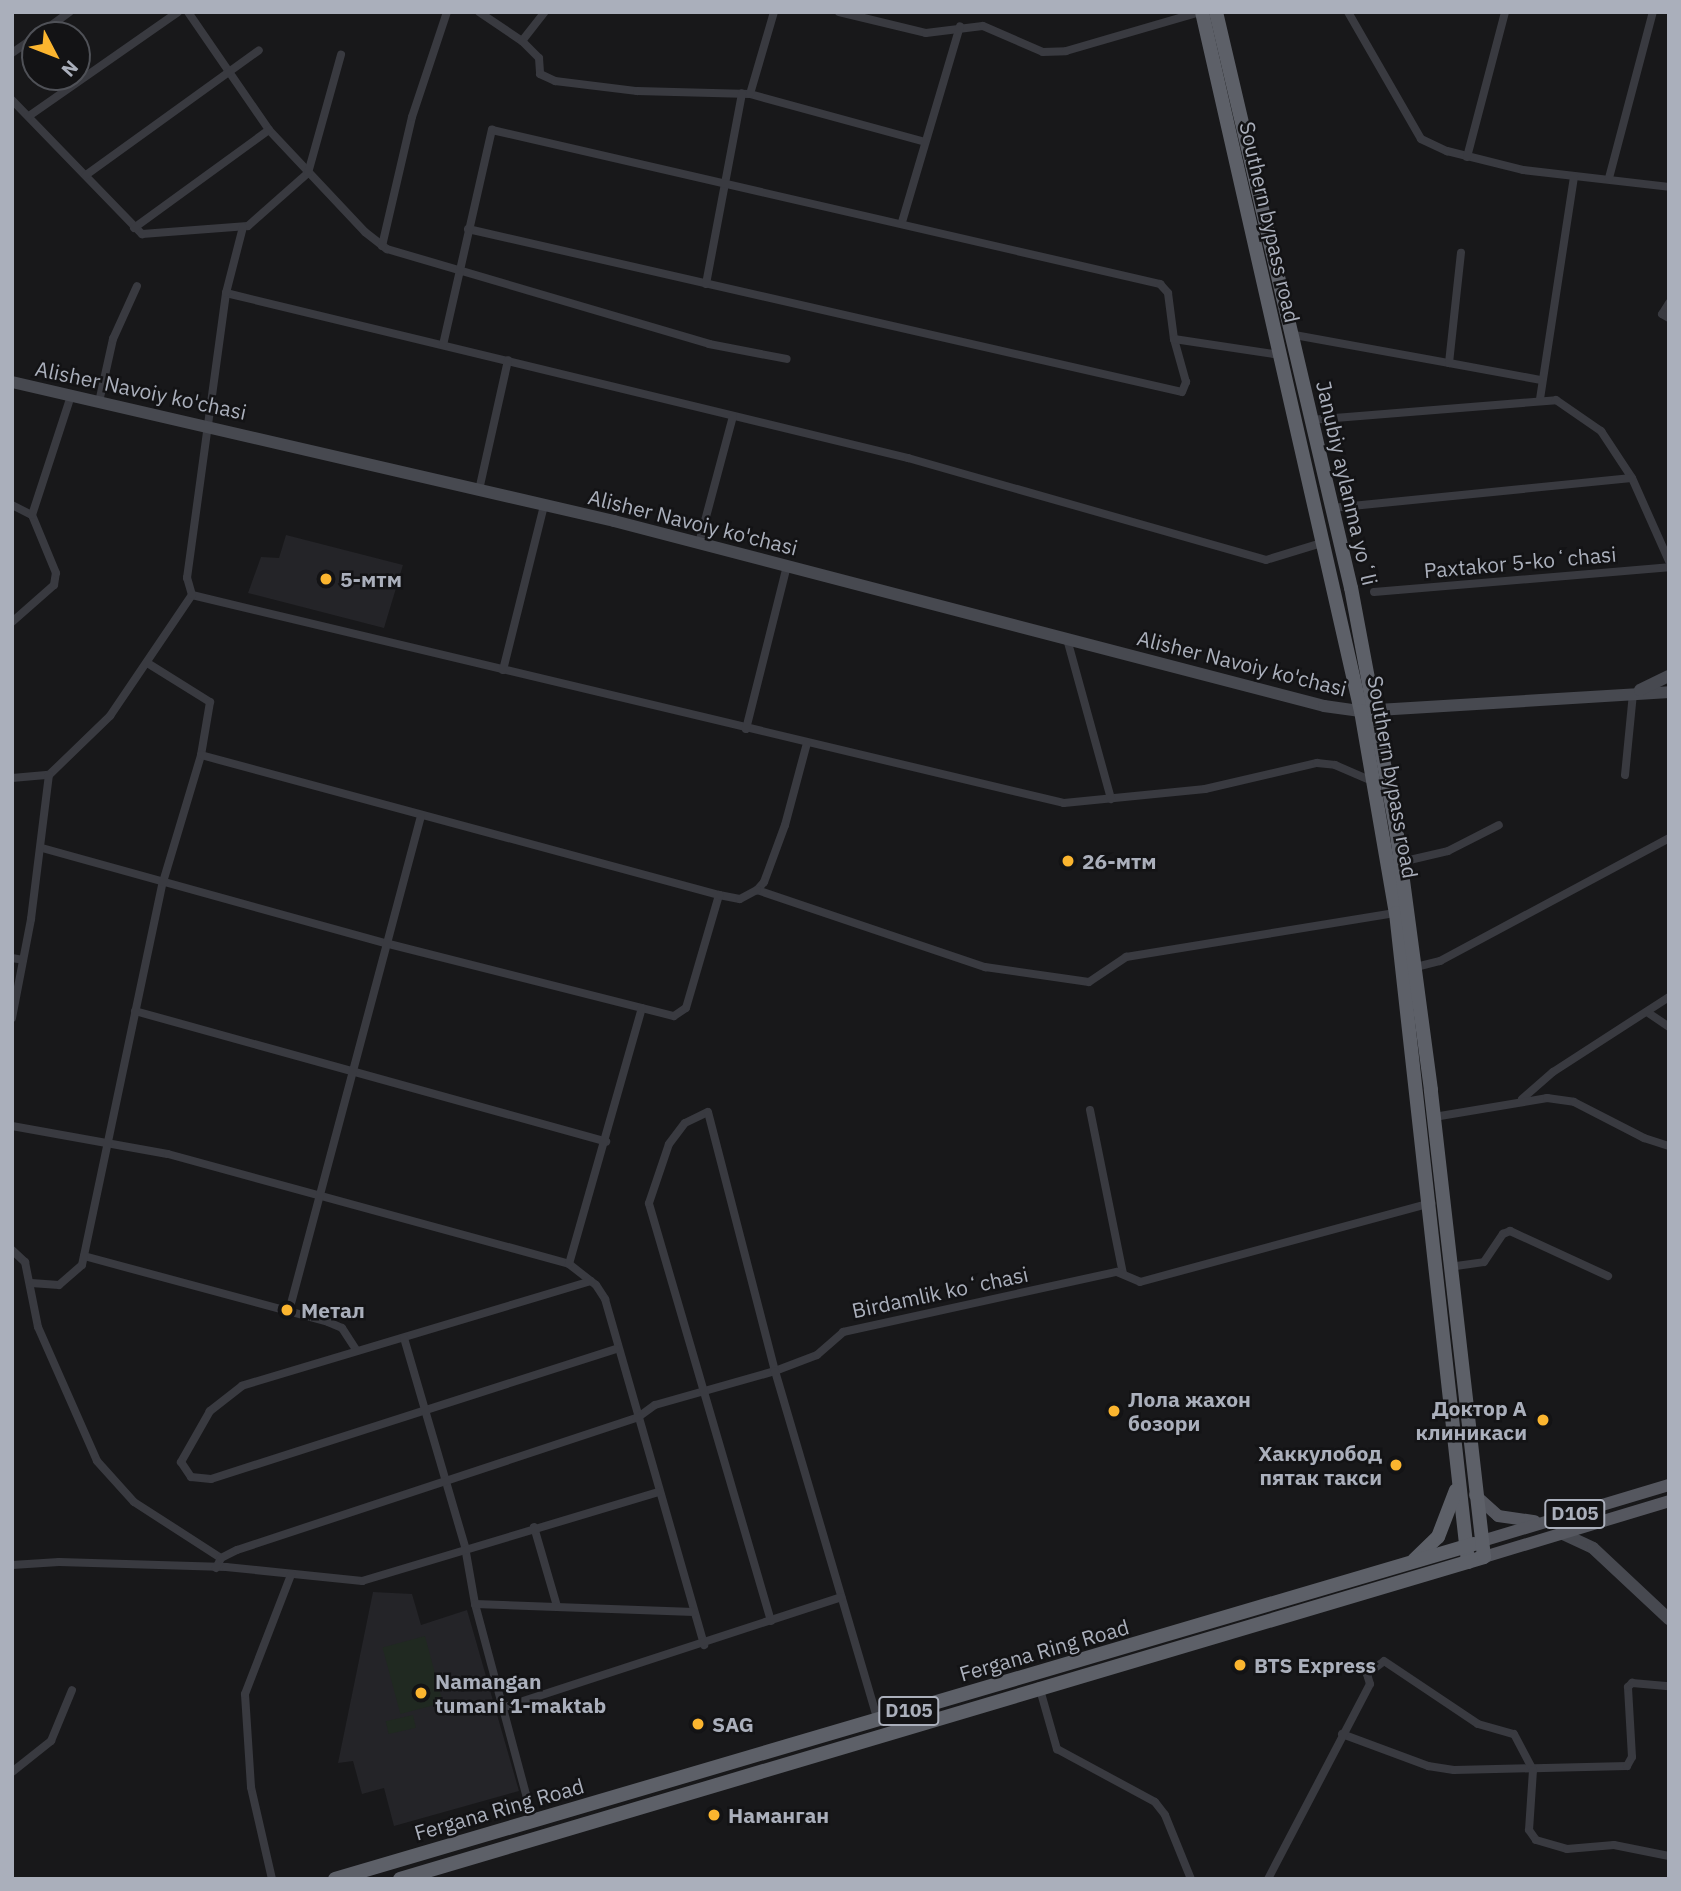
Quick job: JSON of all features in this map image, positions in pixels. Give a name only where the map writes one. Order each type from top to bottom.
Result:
[{"type":"highway","name":"Southern bypass road","points":[[1201,12],[1280,355],[1368,711],[1373,782],[1396,913],[1437,1202],[1449,1267],[1484,1557]]},
{"type":"highway","name":"Janubiy aylanma yoʻli","points":[[1216,12],[1289,334],[1332,508],[1368,711],[1401,862],[1416,967]]},
{"type":"highway","name":"Southern bypass road","points":[[1416,967],[1434,1117],[1437,1202],[1458,1482],[1468,1562]]},
{"type":"highway","points":[[1409,1564],[1438,1537],[1449,1518],[1458,1482]]},
{"type":"highway","name":"Fergana Ring Road","points":[[334,1879],[1482,1541]]},
{"type":"highway","name":"Fergana Ring Road","points":[[400,1879],[1039,1686],[1484,1557]]},
{"type":"main road","name":"Alisher Navoiy ko'chasi","points":[[12,382],[211,425],[699,543],[1324,706],[1368,711],[1669,692]]},
{"type":"main road","points":[[1633,693],[1669,676]]},
{"type":"main road","name":"D105","points":[[1482,1541],[1669,1485]]},
{"type":"main road","points":[[1475,1495],[1498,1516],[1549,1521]]},
{"type":"main road","name":"D105","points":[[1484,1557],[1669,1501]]},
{"type":"main road","points":[[1561,1533],[1593,1548],[1669,1619]]},
{"type":"street","points":[[29,116],[178,12]]},
{"type":"street","points":[[188,12],[269,130],[382,246],[709,344],[787,359]]},
{"type":"street","points":[[382,246],[412,117],[447,12]]},
{"type":"street","points":[[479,12],[522,41],[539,58],[542,76],[555,81],[637,91],[746,93],[925,142]]},
{"type":"street","points":[[522,41],[545,12]]},
{"type":"street","points":[[706,284],[746,93],[774,12]]},
{"type":"street","points":[[839,12],[926,33],[960,26],[983,26],[1043,52],[1066,51],[1201,12]]},
{"type":"street","points":[[1348,12],[1403,106],[1412,131],[1421,139],[1467,157],[1574,177],[1609,178],[1669,187]]},
{"type":"street","points":[[1467,157],[1505,12]]},
{"type":"street","points":[[1609,178],[1653,12]]},
{"type":"street","points":[[902,222],[960,26]]},
{"type":"street","points":[[86,175],[260,50]]},
{"type":"street","points":[[12,100],[134,228],[149,234],[243,227],[253,225],[308,173],[341,55]]},
{"type":"street","points":[[134,228],[269,130]]},
{"type":"street","points":[[443,345],[468,229],[492,130],[902,222],[1160,284],[1168,293],[1174,339],[1186,382],[1182,392],[468,229]]},
{"type":"street","points":[[1540,400],[1574,177]]},
{"type":"street","points":[[12,778],[49,775],[110,716],[149,664],[192,595],[187,578],[211,425],[226,293],[243,227]]},
{"type":"street","points":[[1449,363],[1461,253]]},
{"type":"street","points":[[99,402],[113,339],[137,286]]},
{"type":"street","points":[[226,293],[908,458],[1266,560],[1325,542]]},
{"type":"street","points":[[1669,303],[1662,314],[1669,318]]},
{"type":"street","points":[[1289,334],[1541,380]]},
{"type":"street","points":[[1174,339],[1280,355]]},
{"type":"street","points":[[479,490],[508,360]]},
{"type":"street","points":[[12,622],[54,585],[55,578],[32,515],[71,396]]},
{"type":"street","points":[[1310,420],[1556,400],[1601,431],[1632,478],[1669,561]]},
{"type":"street","points":[[699,543],[733,416]]},
{"type":"street","points":[[1332,508],[1632,478]]},
{"type":"street","points":[[12,505],[32,515]]},
{"type":"street","points":[[503,670],[544,505]]},
{"type":"street","points":[[746,729],[788,566]]},
{"type":"street","name":"Paxtakor 5-koʻchasi","points":[[1374,592],[1669,567]]},
{"type":"street","points":[[192,595],[1064,803],[1205,789],[1317,763],[1335,765],[1373,782]]},
{"type":"street","points":[[1067,639],[1111,799]]},
{"type":"street","points":[[31,1283],[65,1282],[80,1271],[111,1143],[135,1011],[163,882],[201,755],[210,702],[149,664]]},
{"type":"street","points":[[1625,775],[1633,693]]},
{"type":"street","points":[[201,755],[421,816],[740,899],[757,890],[764,882],[785,825],[807,743]]},
{"type":"street","points":[[12,1018],[42,848],[49,775]]},
{"type":"street","points":[[289,1311],[421,816]]},
{"type":"street","points":[[1401,862],[1448,851],[1499,825]]},
{"type":"street","points":[[1416,967],[1440,961],[1669,838]]},
{"type":"street","points":[[42,848],[385,943],[674,1016],[683,1013],[719,895]]},
{"type":"street","points":[[757,890],[985,967],[1082,983],[1094,980],[1126,957],[1396,913]]},
{"type":"street","points":[[12,958],[23,960]]},
{"type":"street","points":[[1522,1100],[1553,1072],[1669,997]]},
{"type":"street","points":[[569,1264],[642,1009]]},
{"type":"street","points":[[135,1011],[352,1068],[606,1142]]},
{"type":"street","points":[[1647,1012],[1669,1027]]},
{"type":"street","points":[[1434,1117],[1485,1111],[1522,1100],[1574,1102],[1669,1146]]},
{"type":"street","points":[[1090,1110],[1123,1274]]},
{"type":"street","points":[[771,1622],[649,1198],[669,1144],[685,1122],[708,1112],[775,1371],[878,1720]]},
{"type":"street","points":[[12,1126],[111,1143],[569,1264],[590,1281],[605,1299],[617,1349],[704,1645]]},
{"type":"street","name":"Birdamlik koʻchasi","points":[[221,1558],[446,1480],[637,1418],[646,1408],[775,1371],[817,1355],[843,1332],[1123,1274],[1140,1282],[1437,1202]]},
{"type":"street","points":[[1449,1267],[1485,1262],[1503,1234],[1510,1231],[1608,1276]]},
{"type":"street","points":[[12,1250],[24,1262],[42,1338],[97,1461],[134,1502],[221,1558],[216,1568]]},
{"type":"street","points":[[84,1256],[340,1326],[357,1351]]},
{"type":"street","points":[[590,1281],[404,1338],[291,1369],[232,1392],[211,1411],[189,1444],[181,1462],[185,1474],[199,1480],[211,1479],[617,1349]]},
{"type":"street","points":[[404,1338],[465,1547],[475,1605],[533,1820]]},
{"type":"street","points":[[12,1565],[59,1562],[216,1568],[379,1579],[465,1547],[659,1492]]},
{"type":"street","points":[[534,1527],[557,1606]]},
{"type":"street","points":[[272,1879],[251,1787],[245,1694],[291,1575]]},
{"type":"street","points":[[502,1708],[704,1645],[841,1597]]},
{"type":"street","points":[[475,1605],[694,1612]]},
{"type":"street","points":[[1268,1879],[1370,1684],[1367,1674],[1384,1661],[1478,1724],[1514,1734],[1533,1769],[1530,1830],[1536,1840],[1567,1849],[1614,1845],[1669,1856]]},
{"type":"street","points":[[1342,1734],[1428,1766],[1484,1773],[1630,1765],[1628,1687],[1632,1683],[1669,1686]]},
{"type":"street","points":[[1039,1686],[1057,1749],[1155,1802],[1172,1829],[1191,1879]]},
{"type":"street","points":[[12,1772],[51,1741],[72,1690]]},
{"type":"shaded area","name":"5-мтм","points":[[286,535],[403,565],[384,628],[248,593],[261,557],[279,558]]},
{"type":"shaded area","name":"Namangan tumani 1-maktab","points":[[373,1592],[412,1594],[421,1625],[467,1610],[519,1791],[394,1826],[384,1788],[362,1794],[353,1761],[338,1763]]},
{"type":"shaded area","points":[[425,1636],[443,1703],[400,1714],[382,1647]]},
{"type":"shaded area","points":[[413,1715],[416,1728],[389,1734],[386,1721]]},
{"type":"place","name":"5-мтм","points":[[326,579]]},
{"type":"place","name":"26-мтм","points":[[1068,861]]},
{"type":"place","name":"Метал","points":[[287,1310]]},
{"type":"place","name":"Лола жахон бозори","points":[[1114,1411]]},
{"type":"place","name":"Доктор А клиникаси","points":[[1543,1420]]},
{"type":"place","name":"Хаккулобод пятак такси","points":[[1396,1465]]},
{"type":"place","name":"BTS Express","points":[[1240,1665]]},
{"type":"place","name":"Namangan tumani 1-maktab","points":[[421,1693]]},
{"type":"place","name":"SAG","points":[[698,1724]]},
{"type":"place","name":"Наманган","points":[[714,1815]]}]
